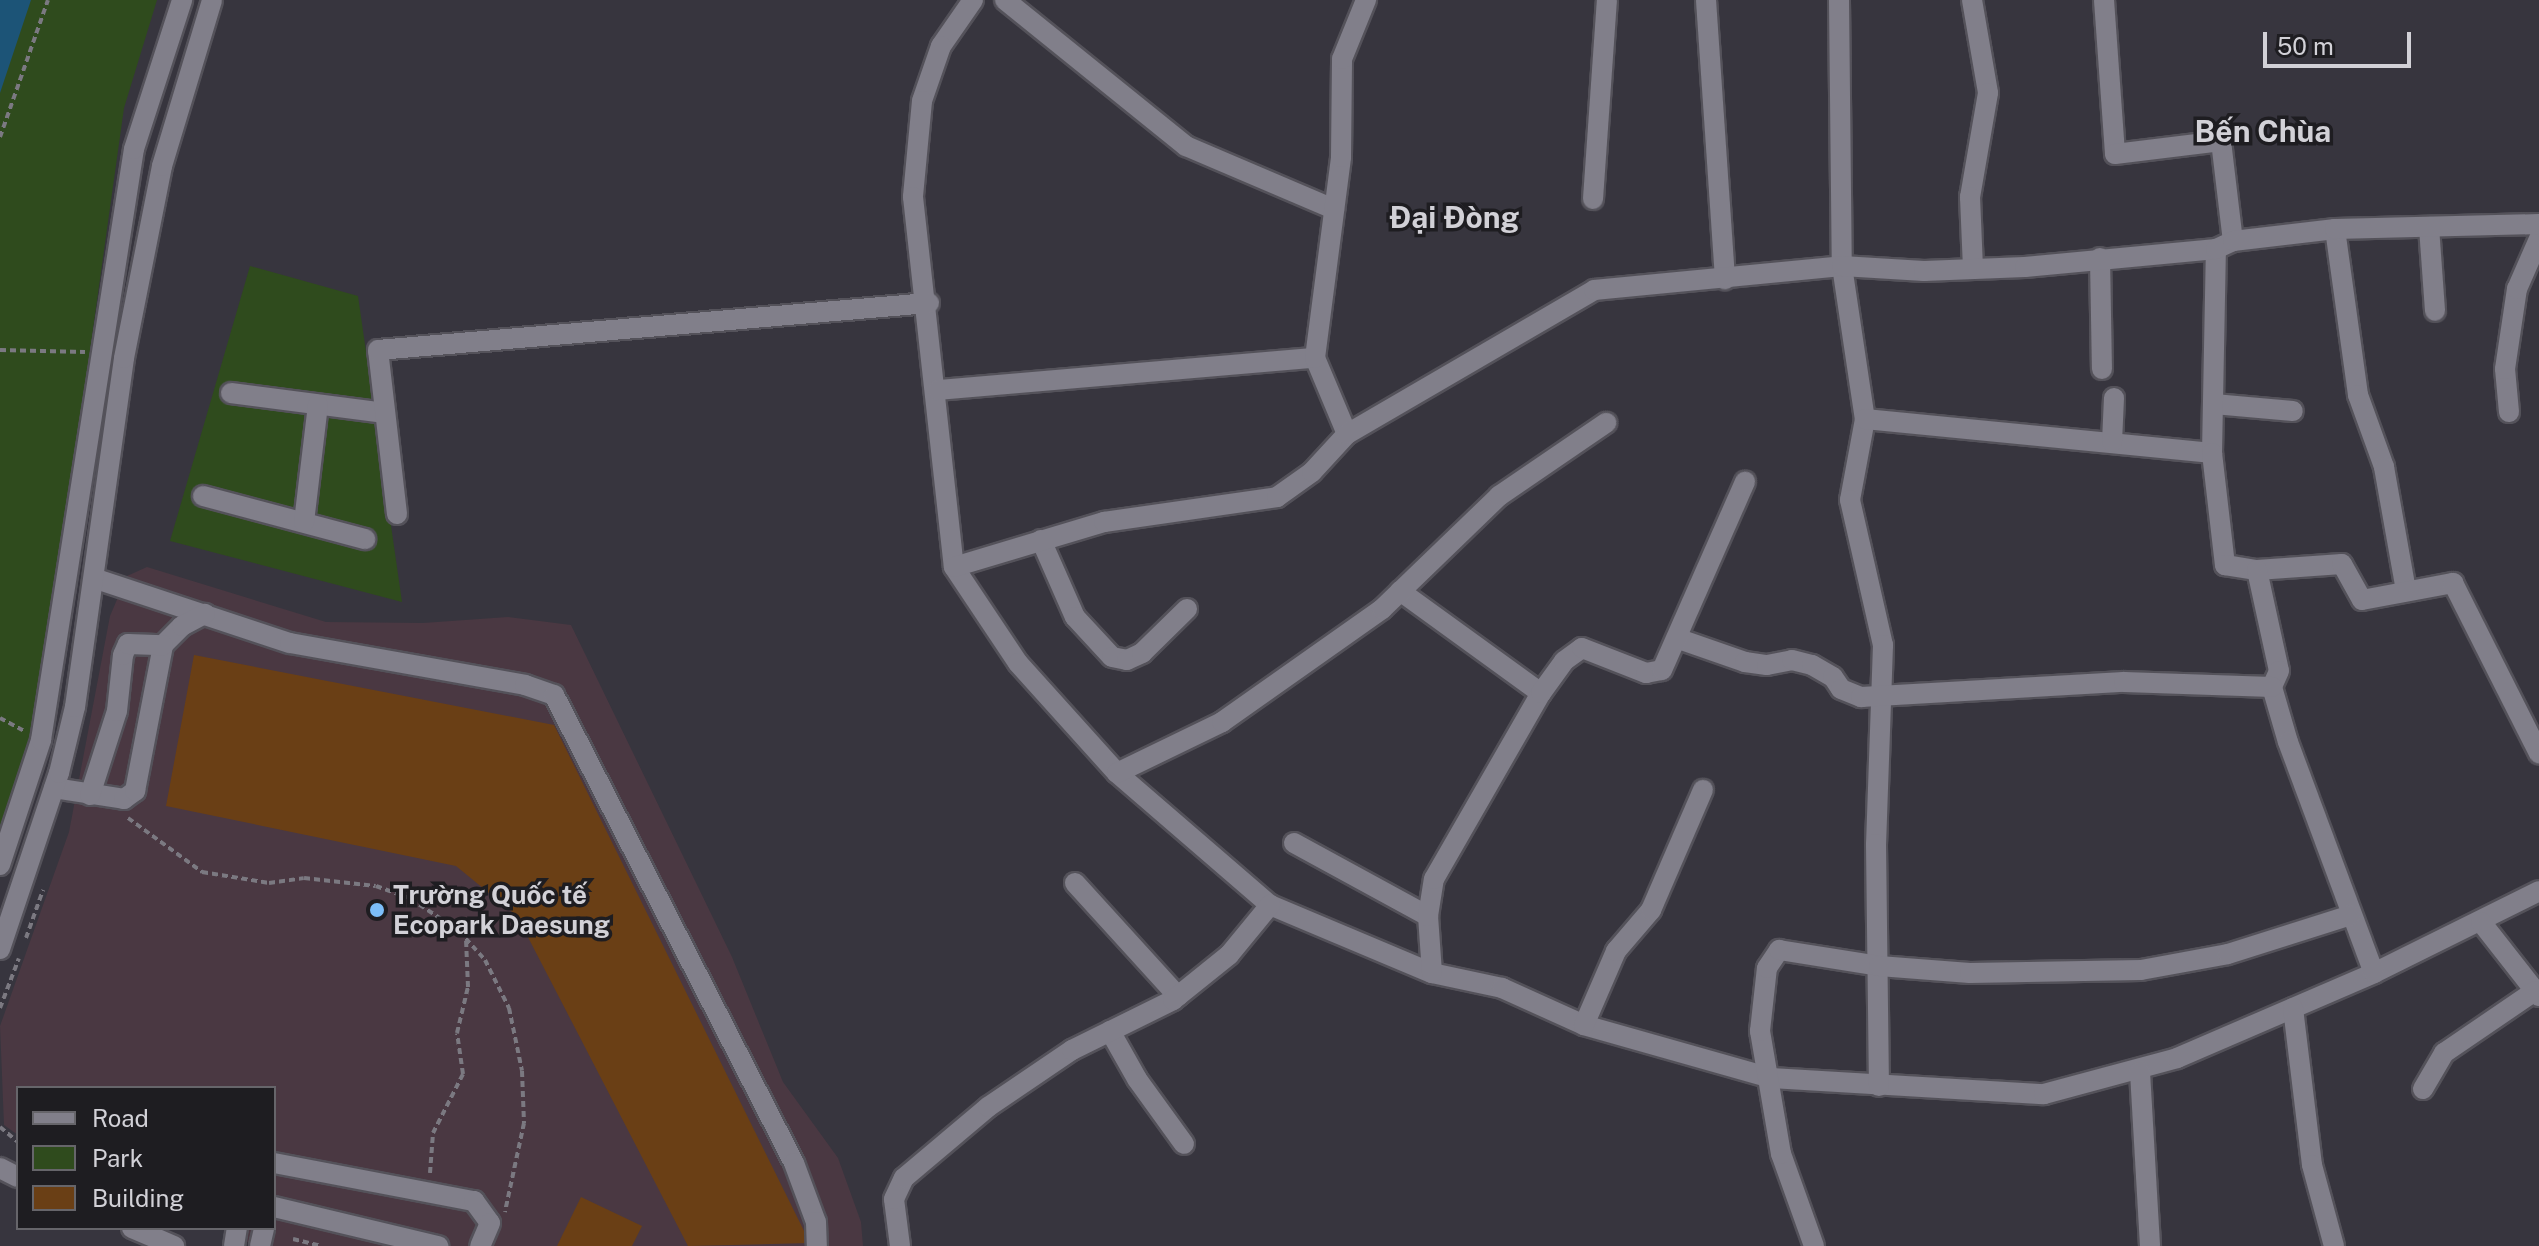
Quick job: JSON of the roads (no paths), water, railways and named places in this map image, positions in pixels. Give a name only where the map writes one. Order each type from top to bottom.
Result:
[{"type":"street","points":[[0,865],[36,765],[41,740],[134,149],[182,0]]},
{"type":"street","points":[[0,949],[57,780],[96,579],[124,358],[162,166],[212,0]]},
{"type":"street","points":[[973,0],[941,46],[922,101],[913,197],[929,303],[954,567],[1018,663],[1117,773],[1270,905],[1432,973],[1502,988],[1584,1025],[1771,1078],[1879,1080],[2044,1094],[2140,1072],[2374,973],[2539,891]]},
{"type":"street","points":[[1005,0],[1186,146],[1334,209]]},
{"type":"street","points":[[1347,434],[1315,358],[1341,157],[1342,59],[1366,0]]},
{"type":"street","points":[[1593,199],[1607,0]]},
{"type":"street","points":[[1706,0],[1725,279]]},
{"type":"street","points":[[1839,0],[1842,266],[1865,419],[1850,500],[1883,645],[1880,698],[1879,1080]]},
{"type":"street","points":[[1972,0],[1988,93],[1970,197],[1973,269]]},
{"type":"street","points":[[2104,0],[2115,154],[2221,141],[2225,245],[2212,453],[2225,565],[2257,570],[2342,564],[2362,600],[2453,583],[2539,753]]},
{"type":"street","points":[[954,567],[1104,522],[1277,497],[1312,472],[1347,434],[1594,290],[1842,266],[1973,269],[2225,245],[2335,229],[2539,224]]},
{"type":"street","points":[[2429,227],[2435,311]]},
{"type":"street","points":[[2335,229],[2358,395],[2384,467],[2406,591]]},
{"type":"street","points":[[2509,412],[2505,369],[2517,289],[2539,239]]},
{"type":"street","points":[[2100,258],[2102,369]]},
{"type":"street","points":[[397,514],[378,350],[929,303]]},
{"type":"street","points":[[100,354],[124,358]]},
{"type":"street","points":[[938,390],[1315,358]]},
{"type":"street","points":[[231,393],[385,413]]},
{"type":"street","points":[[2112,442],[2114,398]]},
{"type":"street","points":[[2214,404],[2293,411]]},
{"type":"street","points":[[304,522],[318,405]]},
{"type":"street","points":[[1865,419],[2212,453]]},
{"type":"street","points":[[1117,773],[1222,722],[1400,591],[1499,496],[1606,423]]},
{"type":"street","points":[[1432,973],[1428,916],[1434,879],[1541,693],[1578,649],[1654,674],[1666,667],[1745,482]]},
{"type":"street","points":[[203,496],[365,539]]},
{"type":"street","points":[[1041,540],[1075,617],[1112,657],[1127,660],[1142,653],[1187,609]]},
{"type":"street","points":[[2257,570],[2279,671],[2272,687],[2374,973]]},
{"type":"street","points":[[96,579],[290,643],[525,685],[554,695],[794,1163],[816,1222],[817,1246]]},
{"type":"street","points":[[1400,591],[1541,693]]},
{"type":"street","points":[[90,795],[117,711],[123,655],[128,644],[163,645],[205,614]]},
{"type":"street","points":[[1679,639],[1745,662],[1767,665],[1792,660],[1812,665],[1828,672],[1846,693],[1880,698],[2124,682],[2272,687]]},
{"type":"street","points":[[36,765],[57,780],[90,795],[124,799],[135,791],[163,645]]},
{"type":"street","points":[[1584,1025],[1616,951],[1651,910],[1703,790]]},
{"type":"street","points":[[1294,843],[1428,916]]},
{"type":"street","points":[[1075,883],[1178,996]]},
{"type":"street","points":[[900,1246],[894,1199],[904,1178],[988,1107],[1072,1050],[1178,996],[1229,955],[1270,905]]},
{"type":"street","points":[[1814,1246],[1781,1154],[1771,1078],[1760,1031],[1767,968],[1779,950],[1879,966],[2060,975],[2141,970],[2228,954],[2351,915]]},
{"type":"street","points":[[2423,1089],[2444,1053],[2537,993],[2481,922]]},
{"type":"street","points":[[2293,1008],[2312,1165],[2334,1246]]},
{"type":"street","points":[[1110,1031],[1137,1079],[1184,1144]]},
{"type":"street","points":[[2140,1072],[2150,1246]]},
{"type":"street","points":[[276,1163],[474,1201],[485,1209],[490,1223],[480,1246]]},
{"type":"street","points":[[276,1207],[438,1246]]},
{"type":"street","points":[[137,1230],[174,1246]]},
{"type":"water","points":[[0,0],[31,0],[0,93]]},
{"type":"place","name":"Trường Quốc tế Ecopark Daesung","points":[[377,910]]},
{"type":"district","name":"Bến Chùa","points":[[2263,131]]},
{"type":"district","name":"Đại Đòng","points":[[1454,217]]}]
